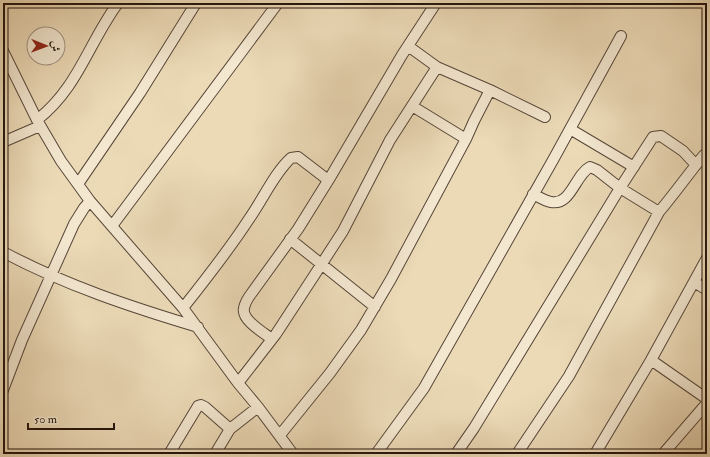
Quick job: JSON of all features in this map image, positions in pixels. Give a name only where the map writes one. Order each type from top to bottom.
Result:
[{"type":"street","points":[[78,184],[124,118],[196,3]]},
{"type":"street","points":[[112,226],[278,3]]},
{"type":"street","points":[[272,339],[244,316],[244,308],[251,294],[290,239],[328,180],[408,46],[436,3]]},
{"type":"street","points":[[3,142],[38,123],[54,106],[79,72],[113,5]]},
{"type":"street","points":[[376,454],[424,388],[621,36]]},
{"type":"street","points":[[408,46],[437,67],[490,90],[545,117]]},
{"type":"street","points":[[3,51],[38,123],[61,161],[90,201],[183,308],[238,383],[258,406],[293,454]]},
{"type":"street","points":[[238,383],[272,339],[322,264],[342,231],[390,140],[437,67]]},
{"type":"street","points":[[280,435],[330,373],[361,330],[375,307],[466,139],[490,90]]},
{"type":"street","points":[[412,106],[466,139]]},
{"type":"street","points":[[570,129],[634,167]]},
{"type":"street","points":[[456,454],[653,137],[661,136],[683,151],[696,165]]},
{"type":"street","points":[[517,454],[569,376],[659,212],[704,155],[707,156]]},
{"type":"street","points":[[183,308],[249,220],[291,158],[298,157],[328,180]]},
{"type":"street","points":[[533,194],[551,202],[558,202],[566,199],[584,170],[590,167],[597,170],[620,188],[659,212]]},
{"type":"street","points":[[3,390],[5,377],[74,224],[90,201]]},
{"type":"street","points":[[290,239],[375,307]]},
{"type":"street","points":[[3,252],[51,276],[127,305],[198,327]]},
{"type":"street","points":[[595,454],[651,360],[707,258]]},
{"type":"street","points":[[694,282],[707,290]]},
{"type":"street","points":[[651,360],[707,399]]},
{"type":"street","points":[[663,454],[707,403]]},
{"type":"street","points":[[170,454],[198,406],[201,405],[205,407],[230,429]]},
{"type":"street","points":[[215,454],[230,429],[258,406]]}]
